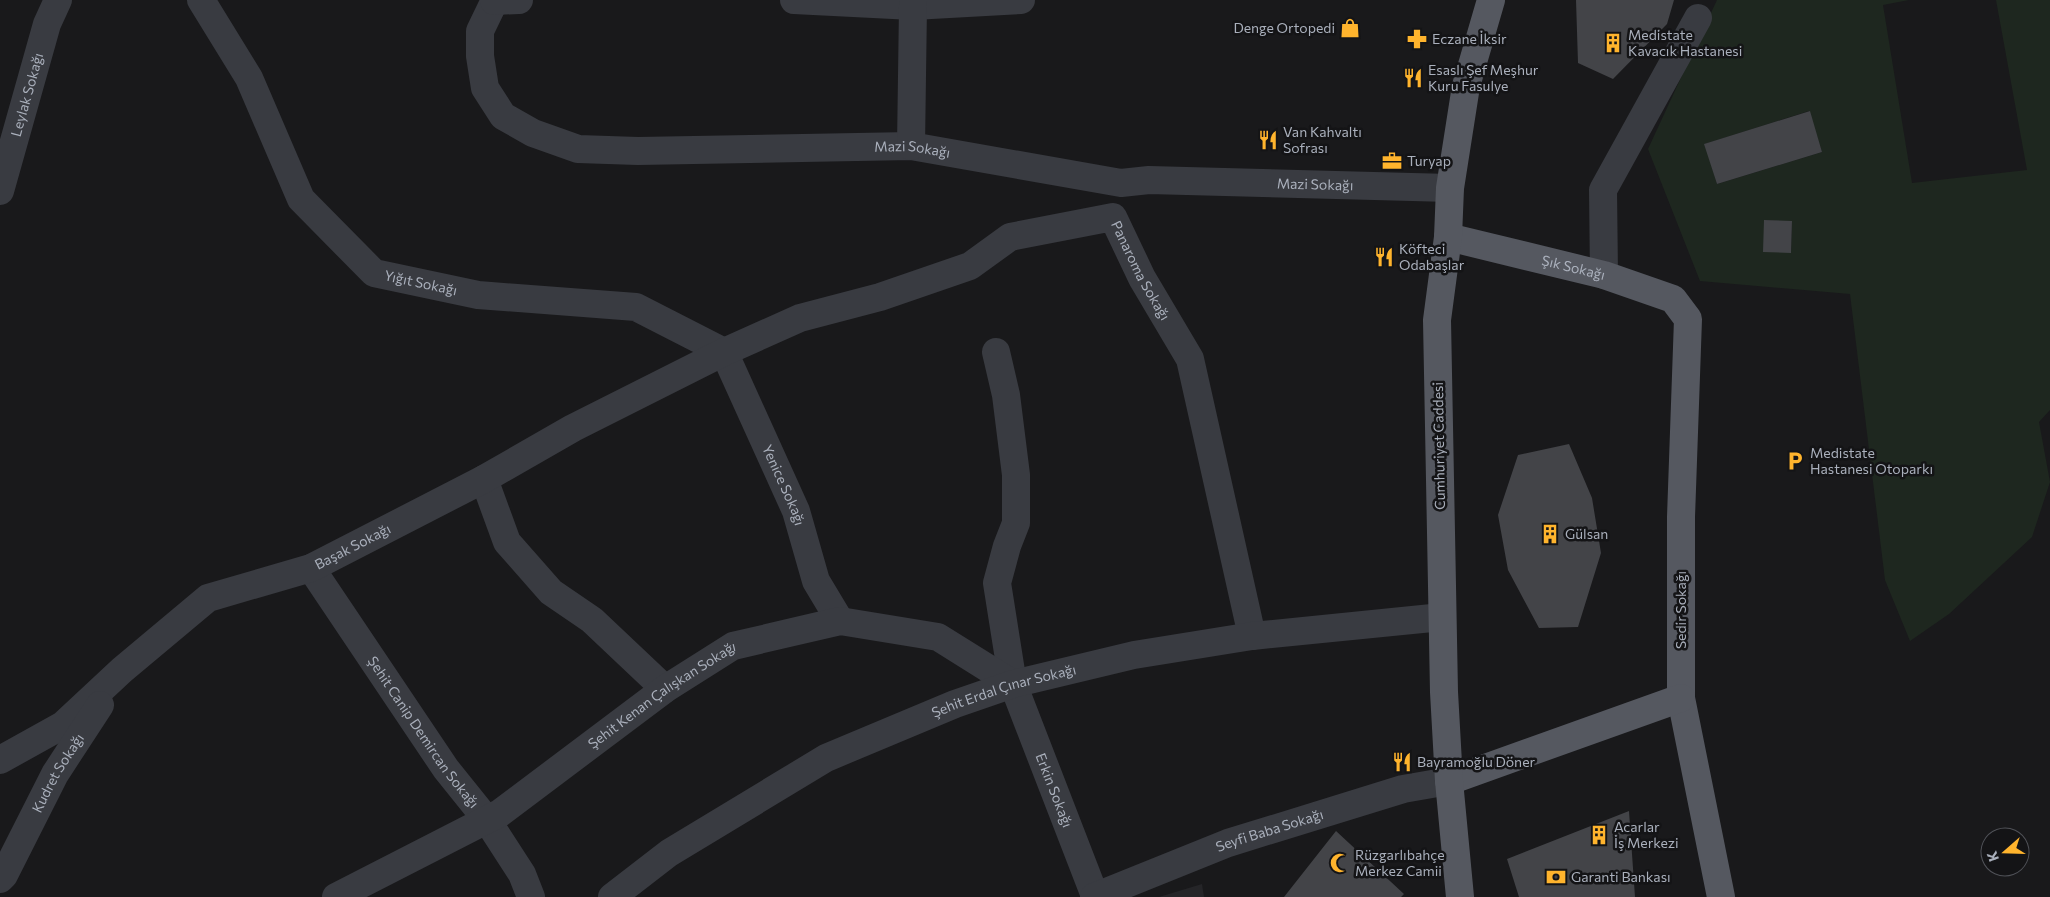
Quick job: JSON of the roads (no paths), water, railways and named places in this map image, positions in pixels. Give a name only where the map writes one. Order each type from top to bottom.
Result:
[{"type":"main road","name":"Cumhuriyet Caddesi","points":[[1460,897],[1449,781],[1442,617],[1437,320],[1448,236],[1450,188],[1466,86],[1491,0]]},
{"type":"main road","name":"Şık Sokağı","points":[[1448,236],[1604,275],[1673,299],[1688,318]]},
{"type":"main road","name":"Sedir Sokağı","points":[[1688,318],[1681,517],[1681,698],[1721,897]]},
{"type":"main road","points":[[1449,781],[1681,698]]},
{"type":"street","name":"Leylak Sokağı","points":[[0,191],[47,24],[58,0]]},
{"type":"street","name":"Yığıt Sokağı","points":[[200,0],[249,78],[301,199],[374,273],[478,295],[636,308],[724,352]]},
{"type":"street","name":"Mazi Sokağı","points":[[503,0],[480,31],[480,56],[485,88],[503,116],[533,133],[578,149],[638,151],[911,146],[1121,183],[1149,180],[1450,188]]},
{"type":"street","points":[[794,0],[914,6],[1021,0]]},
{"type":"street","points":[[911,146],[914,6]]},
{"type":"street","points":[[1604,275],[1603,190],[1698,18]]},
{"type":"street","points":[[1113,217],[1121,183]]},
{"type":"street","name":"Panaroma Sokağı","points":[[724,352],[800,318],[880,297],[970,266],[1010,237],[1113,217],[1142,278],[1190,359],[1252,636]]},
{"type":"street","name":"Başak Sokağı","points":[[0,760],[63,725],[122,670],[208,598],[311,568],[484,479],[573,428],[724,352]]},
{"type":"street","name":"Yenice Sokağı","points":[[724,352],[796,511],[816,581],[840,621]]},
{"type":"street","name":"Erkin Sokağı","points":[[996,352],[1006,395],[1016,475],[1016,524],[1007,546],[997,584],[1013,684],[1095,897]]},
{"type":"street","points":[[484,479],[507,542],[551,592],[592,620],[665,689]]},
{"type":"street","name":"Şehit Canip Demircan Sokağı","points":[[311,568],[446,769],[487,820],[522,874],[531,897]]},
{"type":"street","name":"Şehit Erdal Çınar Sokağı","points":[[612,897],[669,853],[826,758],[954,704],[1013,684],[1134,655],[1252,636],[1442,617]]},
{"type":"street","name":"Şehit Kenan Çalışkan Sokağı","points":[[336,897],[500,813],[665,689],[733,646],[840,621],[938,637],[1013,684]]},
{"type":"street","name":"Kudret Sokağı","points":[[0,879],[4,875],[55,774],[122,670]]},
{"type":"street","name":"Seyfi Baba Sokağı","points":[[1095,897],[1228,843],[1403,789],[1449,781]]},
{"type":"place","name":"Denge Ortopedi","points":[[1350,28]]},
{"type":"place","name":"Eczane İksir","points":[[1417,39]]},
{"type":"place","name":"Medistate Kavacık Hastanesi","points":[[1613,43]]},
{"type":"place","name":"Esaslı Şef Meşhur Kuru Fasulye","points":[[1413,78]]},
{"type":"place","name":"Van Kahvaltı Sofrası","points":[[1268,140]]},
{"type":"place","name":"Turyap","points":[[1392,161]]},
{"type":"place","name":"Köfteci Odabaşlar","points":[[1384,257]]},
{"type":"place","name":"Medistate Hastanesi Otoparkı","points":[[1795,461]]},
{"type":"place","name":"Gülsan","points":[[1550,534]]},
{"type":"place","name":"Bayramoğlu Döner","points":[[1402,762]]},
{"type":"place","name":"Acarlar İş Merkezi","points":[[1599,835]]},
{"type":"place","name":"Rüzgarlıbahçe Merkez Camii","points":[[1340,863]]},
{"type":"place","name":"Garanti Bankası","points":[[1556,877]]}]
